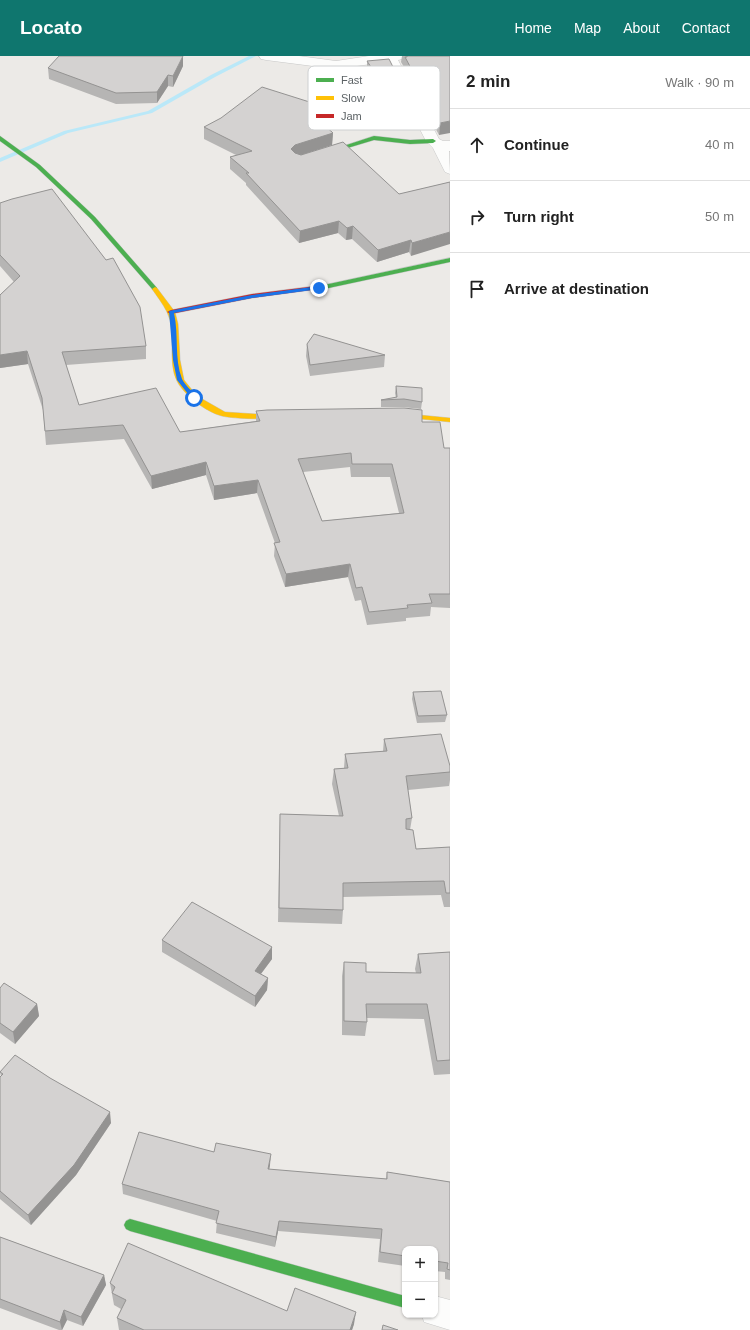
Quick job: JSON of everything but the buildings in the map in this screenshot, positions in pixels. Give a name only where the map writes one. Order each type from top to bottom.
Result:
[{"type":"street","points":[[266,56],[336,65],[394,57],[399,66]]},
{"type":"street","points":[[433,130],[441,144],[450,169]]},
{"type":"street","points":[[0,138],[38,166],[93,218],[154,287],[171,312],[174,324],[176,360],[180,380],[194,398],[223,414],[256,416],[297,415]]},
{"type":"street","points":[[307,158],[374,138],[441,144]]},
{"type":"street","points":[[171,312],[252,296],[319,288],[450,260]]},
{"type":"street","points":[[380,414],[403,414],[450,420]]},
{"type":"street","points":[[130,1225],[402,1301]]},
{"type":"street","points":[[438,1312],[450,1315]]},
{"type":"waterway","points":[[0,160],[66,132],[150,112],[213,76],[253,56]]},
{"type":"traffic: fast","points":[[0,138],[38,166],[93,218],[155,289]]},
{"type":"traffic: fast","points":[[319,155],[374,138],[410,142],[433,141]]},
{"type":"traffic: fast","points":[[324,287],[450,260]]},
{"type":"traffic: fast","points":[[130,1225],[402,1301]]},
{"type":"traffic: slow","points":[[155,289],[171,312],[174,324],[176,360],[180,380],[194,398],[223,414],[256,416],[286,415]]},
{"type":"traffic: slow","points":[[392,414],[450,420]]},
{"type":"traffic: jam","points":[[171,312],[252,296],[324,287]]},
{"type":"route","points":[[194,398],[180,380],[176,360],[174,324],[171,312],[252,296],[319,288]]}]
